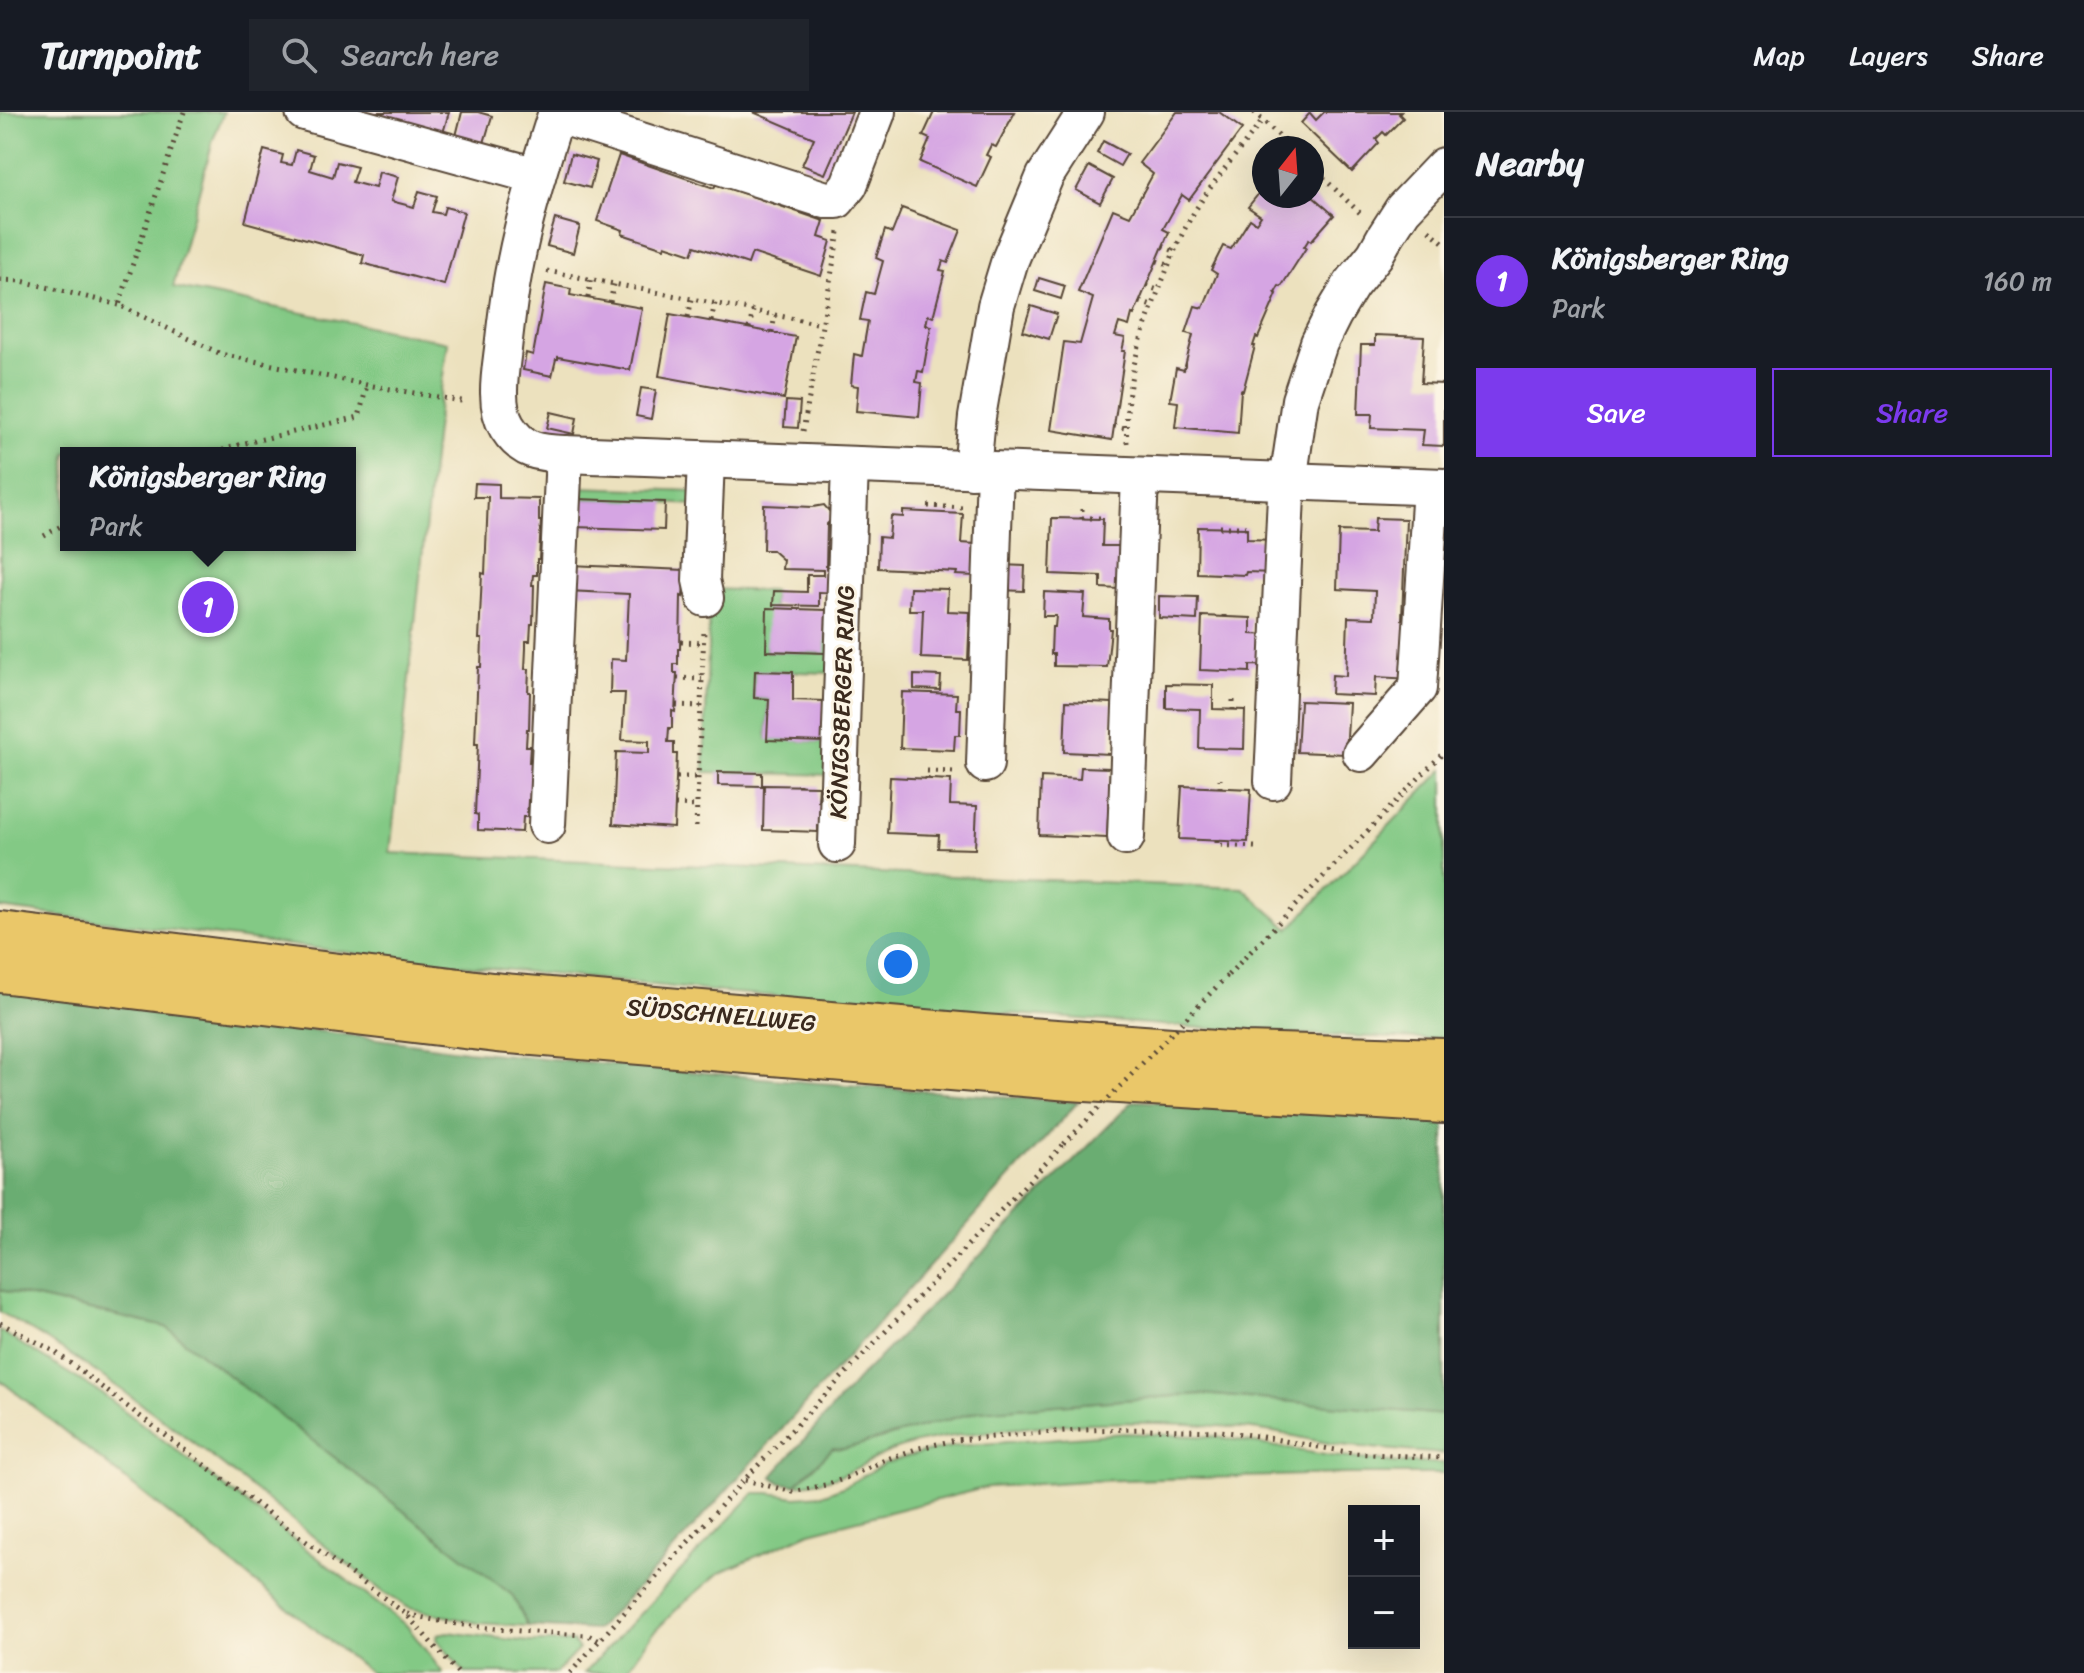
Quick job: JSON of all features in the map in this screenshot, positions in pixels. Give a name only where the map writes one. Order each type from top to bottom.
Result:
[{"type":"highway","name":"SÜDSCHNELLWEG","points":[[0,934],[492,995],[998,1039],[1244,1055],[1444,1061]]},
{"type":"highway","name":"SÜDSCHNELLWEG","points":[[0,970],[497,1030],[1070,1078],[1444,1101]]},
{"type":"street","points":[[304,112],[537,176]]},
{"type":"street","points":[[877,112],[849,185],[837,200],[800,193],[557,113],[537,176],[515,265],[500,375],[500,407],[505,425],[518,441],[537,453],[1437,487],[1418,688],[1361,753]]},
{"type":"street","points":[[985,764],[984,470],[977,417],[996,306],[1010,260],[1045,176],[1086,112]]},
{"type":"street","points":[[1273,781],[1286,495],[1300,400],[1319,343],[1351,285],[1375,255],[1403,209],[1444,166]]},
{"type":"street","points":[[547,825],[564,454]]},
{"type":"street","points":[[705,598],[701,580],[706,460]]},
{"type":"street","name":"KÖNIGSBERGER RING","points":[[837,844],[850,465]]},
{"type":"street","points":[[1126,837],[1140,476]]},
{"type":"path","points":[[119,305],[184,112]]},
{"type":"path","points":[[1254,112],[1280,136]]},
{"type":"path","points":[[1127,441],[1125,428],[1136,354],[1168,265],[1194,212],[1263,120]]},
{"type":"path","points":[[1234,140],[1243,147]]},
{"type":"path","points":[[1223,154],[1232,161]]},
{"type":"path","points":[[1207,176],[1216,182]]},
{"type":"path","points":[[1324,179],[1385,237]]},
{"type":"path","points":[[1198,188],[1207,195]]},
{"type":"path","points":[[797,463],[842,217],[837,200]]},
{"type":"path","points":[[1163,246],[1174,251]]},
{"type":"path","points":[[1157,261],[1168,265]]},
{"type":"path","points":[[515,265],[821,324]]},
{"type":"path","points":[[0,280],[22,281],[119,305],[221,354],[367,385],[500,407]]},
{"type":"path","points":[[588,298],[591,280]]},
{"type":"path","points":[[610,302],[614,284]]},
{"type":"path","points":[[1146,286],[1158,290]]},
{"type":"path","points":[[688,317],[692,299]]},
{"type":"path","points":[[1140,302],[1152,306]]},
{"type":"path","points":[[711,321],[715,303]]},
{"type":"path","points":[[749,328],[753,311]]},
{"type":"path","points":[[772,332],[775,315]]},
{"type":"path","points":[[1123,368],[1133,370]]},
{"type":"path","points":[[1121,378],[1132,380]]},
{"type":"path","points":[[232,447],[359,417],[367,385]]},
{"type":"path","points":[[1117,407],[1128,410]]},
{"type":"path","points":[[1114,426],[1125,428]]},
{"type":"path","points":[[928,515],[929,500]]},
{"type":"path","points":[[1082,507],[1082,518],[1117,519]]},
{"type":"path","points":[[44,536],[60,527]]},
{"type":"path","points":[[1220,527],[1261,527]]},
{"type":"path","points":[[696,827],[705,598]]},
{"type":"path","points":[[681,642],[703,643]]},
{"type":"path","points":[[677,678],[702,679]]},
{"type":"path","points":[[1233,698],[1233,710]]},
{"type":"path","points":[[676,705],[701,706]]},
{"type":"path","points":[[570,1673],[744,1480],[1444,752]]},
{"type":"path","points":[[677,777],[698,777]]},
{"type":"path","points":[[1220,779],[1220,788]]},
{"type":"path","points":[[675,805],[697,806]]},
{"type":"path","points":[[1217,841],[1217,845],[1230,846],[1255,847],[1257,843]]},
{"type":"path","points":[[0,1323],[54,1351],[406,1614],[458,1673]]},
{"type":"path","points":[[744,1480],[793,1492],[836,1482],[919,1448],[956,1440],[1078,1430],[1220,1431],[1352,1453],[1444,1458]]},
{"type":"path","points":[[406,1614],[438,1622],[512,1632],[588,1635],[599,1641]]},
{"type":"green space","points":[[0,112],[224,112],[213,140],[173,287],[448,342],[390,853],[1243,888],[1289,929],[1444,769],[1444,1040],[1269,1033],[721,992],[384,957],[0,908]]},
{"type":"green space","points":[[577,487],[697,491],[697,505],[576,499]]},
{"type":"green space","points":[[710,589],[774,591],[766,651],[824,653],[825,632],[835,632],[834,673],[755,671],[754,698],[769,699],[767,739],[823,742],[832,775],[704,772]]},
{"type":"green space","points":[[0,988],[467,1051],[806,1082],[1078,1102],[650,1575],[596,1630],[528,1626],[512,1595],[166,1327],[0,1290]]},
{"type":"green space","points":[[1133,1101],[1444,1112],[1444,1415],[1202,1394],[979,1411],[844,1449],[833,1448],[795,1485],[781,1483],[772,1476],[858,1379]]},
{"type":"green space","points":[[0,1290],[166,1327],[513,1595],[528,1626],[478,1623],[409,1608],[382,1591],[148,1409],[51,1342],[0,1312]]},
{"type":"green space","points":[[0,1331],[104,1395],[407,1626],[443,1673],[370,1673],[0,1380]]},
{"type":"green space","points":[[1202,1394],[1444,1415],[1444,1454],[1341,1445],[1263,1430],[1219,1426],[1085,1423],[929,1440],[889,1452],[836,1477],[795,1485],[833,1448],[844,1449],[979,1411]]},
{"type":"green space","points":[[1125,1433],[1219,1437],[1331,1456],[1398,1463],[1444,1463],[1444,1474],[1086,1481],[988,1487],[810,1532],[719,1573],[653,1633],[625,1673],[584,1673],[754,1493],[796,1497],[822,1495],[886,1463],[957,1446]]},
{"type":"green space","points":[[447,1632],[530,1642],[573,1642],[579,1649],[556,1673],[465,1673],[436,1639],[438,1634]]},
{"type":"building","points":[[370,112],[449,112],[443,133]]},
{"type":"building","points":[[462,112],[492,116],[484,143],[456,136]]},
{"type":"building","points":[[753,112],[852,112],[825,174],[802,165],[814,138]]},
{"type":"building","points":[[934,112],[1015,112],[996,147],[991,145],[986,155],[991,157],[977,187],[920,162],[930,139],[923,136]]},
{"type":"building","points":[[1177,112],[1219,112],[1242,129],[1189,200],[1182,195],[1163,229],[1169,232],[1129,326],[1119,323],[1115,336],[1125,338],[1122,351],[1125,351],[1112,440],[1051,430],[1064,342],[1080,344],[1093,298],[1078,292],[1113,209],[1130,216],[1153,174],[1139,163]]},
{"type":"building","points":[[1324,112],[1401,112],[1399,114],[1403,118],[1386,135],[1383,132],[1376,139],[1379,143],[1352,172],[1324,145],[1324,136],[1315,136],[1301,123],[1310,113],[1316,120]]},
{"type":"building","points":[[1103,141],[1127,154],[1120,166],[1097,153]]},
{"type":"building","points":[[264,150],[283,155],[281,163],[292,165],[296,150],[314,155],[310,170],[333,177],[337,162],[357,167],[352,182],[375,188],[379,172],[398,177],[391,201],[414,207],[419,191],[437,196],[432,212],[443,214],[445,207],[464,212],[444,285],[362,263],[364,255],[245,222]]},
{"type":"building","points":[[571,154],[597,161],[590,188],[564,181]]},
{"type":"building","points":[[619,155],[824,221],[819,237],[831,241],[821,276],[752,253],[748,264],[695,246],[692,254],[665,245],[664,248],[622,234],[623,230],[597,221]]},
{"type":"building","points":[[1089,166],[1113,179],[1100,203],[1076,190]]},
{"type":"building","points":[[1252,202],[1252,208],[1324,206],[1334,215],[1311,241],[1309,239],[1275,293],[1256,337],[1241,390],[1238,433],[1175,427],[1178,402],[1170,401],[1176,368],[1184,370],[1193,335],[1186,333],[1195,306],[1203,308],[1217,274],[1211,270],[1223,246],[1231,249],[1250,219],[1256,223],[1261,216],[1248,207]]},
{"type":"building","points":[[902,208],[961,230],[948,263],[943,261],[940,270],[945,271],[933,317],[928,315],[926,325],[931,326],[923,372],[918,371],[916,382],[922,383],[919,417],[856,411],[858,386],[851,385],[854,354],[862,356],[868,321],[860,320],[866,292],[874,294],[883,261],[876,258],[885,230],[892,233]]},
{"type":"building","points":[[555,219],[580,226],[573,253],[547,246]]},
{"type":"building","points":[[1039,278],[1065,286],[1061,299],[1035,291]]},
{"type":"building","points":[[546,284],[571,289],[570,295],[642,308],[630,370],[558,357],[552,376],[523,370],[526,353],[533,355]]},
{"type":"building","points":[[1031,306],[1057,314],[1049,339],[1023,331]]},
{"type":"building","points":[[670,314],[796,337],[784,399],[659,376]]},
{"type":"building","points":[[1375,335],[1424,337],[1421,383],[1444,384],[1444,446],[1422,445],[1424,430],[1371,428],[1372,414],[1358,414],[1361,345],[1375,345]]},
{"type":"building","points":[[641,388],[656,390],[651,419],[636,416]]},
{"type":"building","points":[[786,401],[800,402],[798,428],[784,427]]},
{"type":"building","points":[[551,412],[577,418],[574,434],[547,428]]},
{"type":"building","points":[[475,483],[499,484],[499,498],[539,499],[539,559],[537,575],[533,575],[533,624],[530,641],[526,641],[525,669],[529,669],[530,692],[526,746],[530,746],[530,800],[527,817],[523,817],[522,832],[478,830],[478,815],[475,814],[478,667],[481,667],[482,639],[479,639],[488,497],[474,497]]},
{"type":"building","points":[[576,499],[665,502],[664,530],[575,527]]},
{"type":"building","points":[[764,505],[824,505],[830,512],[826,568],[839,568],[839,593],[819,592],[819,606],[773,605],[774,591],[807,592],[807,575],[823,575],[823,570],[782,569],[783,560],[772,550],[763,550]]},
{"type":"building","points":[[903,511],[963,514],[961,543],[976,544],[975,576],[956,575],[957,572],[878,568],[879,537],[889,538],[891,516],[903,517]]},
{"type":"building","points":[[1052,518],[1103,519],[1102,546],[1121,546],[1119,589],[1101,588],[1101,576],[1050,574]]},
{"type":"building","points":[[1375,518],[1406,519],[1402,619],[1414,620],[1412,679],[1376,677],[1375,696],[1331,694],[1332,675],[1346,676],[1348,617],[1374,618],[1375,591],[1337,589],[1339,531],[1374,532]]},
{"type":"building","points":[[1198,527],[1247,528],[1247,539],[1275,540],[1274,573],[1197,573]]},
{"type":"building","points":[[570,565],[685,570],[680,649],[678,664],[674,664],[674,673],[677,673],[675,712],[672,711],[668,742],[674,742],[674,754],[677,754],[674,828],[613,824],[616,752],[649,753],[649,741],[622,740],[625,693],[610,693],[611,659],[626,660],[629,594],[568,591]]},
{"type":"building","points":[[1001,565],[1025,566],[1024,591],[1000,590]]},
{"type":"building","points":[[910,588],[948,589],[947,611],[970,612],[968,660],[921,658],[923,610],[909,610]]},
{"type":"building","points":[[1044,592],[1085,594],[1083,617],[1109,619],[1111,629],[1107,667],[1054,666],[1052,627],[1055,627],[1056,616],[1043,616]]},
{"type":"building","points":[[1159,596],[1198,597],[1197,620],[1159,618]]},
{"type":"building","points":[[767,608],[826,610],[825,653],[766,651]]},
{"type":"building","points":[[1202,616],[1251,618],[1251,634],[1272,635],[1271,666],[1250,665],[1250,672],[1200,670]]},
{"type":"building","points":[[755,671],[793,672],[793,700],[825,701],[823,742],[767,740],[769,699],[754,698]]},
{"type":"building","points":[[914,675],[941,676],[940,690],[914,689]]},
{"type":"building","points":[[1166,684],[1213,685],[1213,709],[1245,710],[1244,749],[1199,748],[1200,709],[1166,708]]},
{"type":"building","points":[[902,692],[957,694],[956,709],[961,709],[960,735],[955,735],[954,750],[900,748]]},
{"type":"building","points":[[1066,701],[1113,703],[1111,754],[1064,752]]},
{"type":"building","points":[[1300,701],[1349,703],[1346,754],[1297,752]]},
{"type":"building","points":[[1081,767],[1110,768],[1107,838],[1039,835],[1041,777],[1080,779]]},
{"type":"building","points":[[718,772],[762,773],[762,786],[718,785]]},
{"type":"building","points":[[890,777],[951,780],[950,805],[977,806],[975,849],[938,848],[939,835],[887,833]]},
{"type":"building","points":[[764,785],[819,786],[818,801],[830,802],[829,825],[818,825],[818,832],[763,830]]},
{"type":"building","points":[[1182,786],[1251,789],[1248,842],[1179,839]]},
{"type":"place","name":"Königsberger Ring","points":[[208,607]]}]
